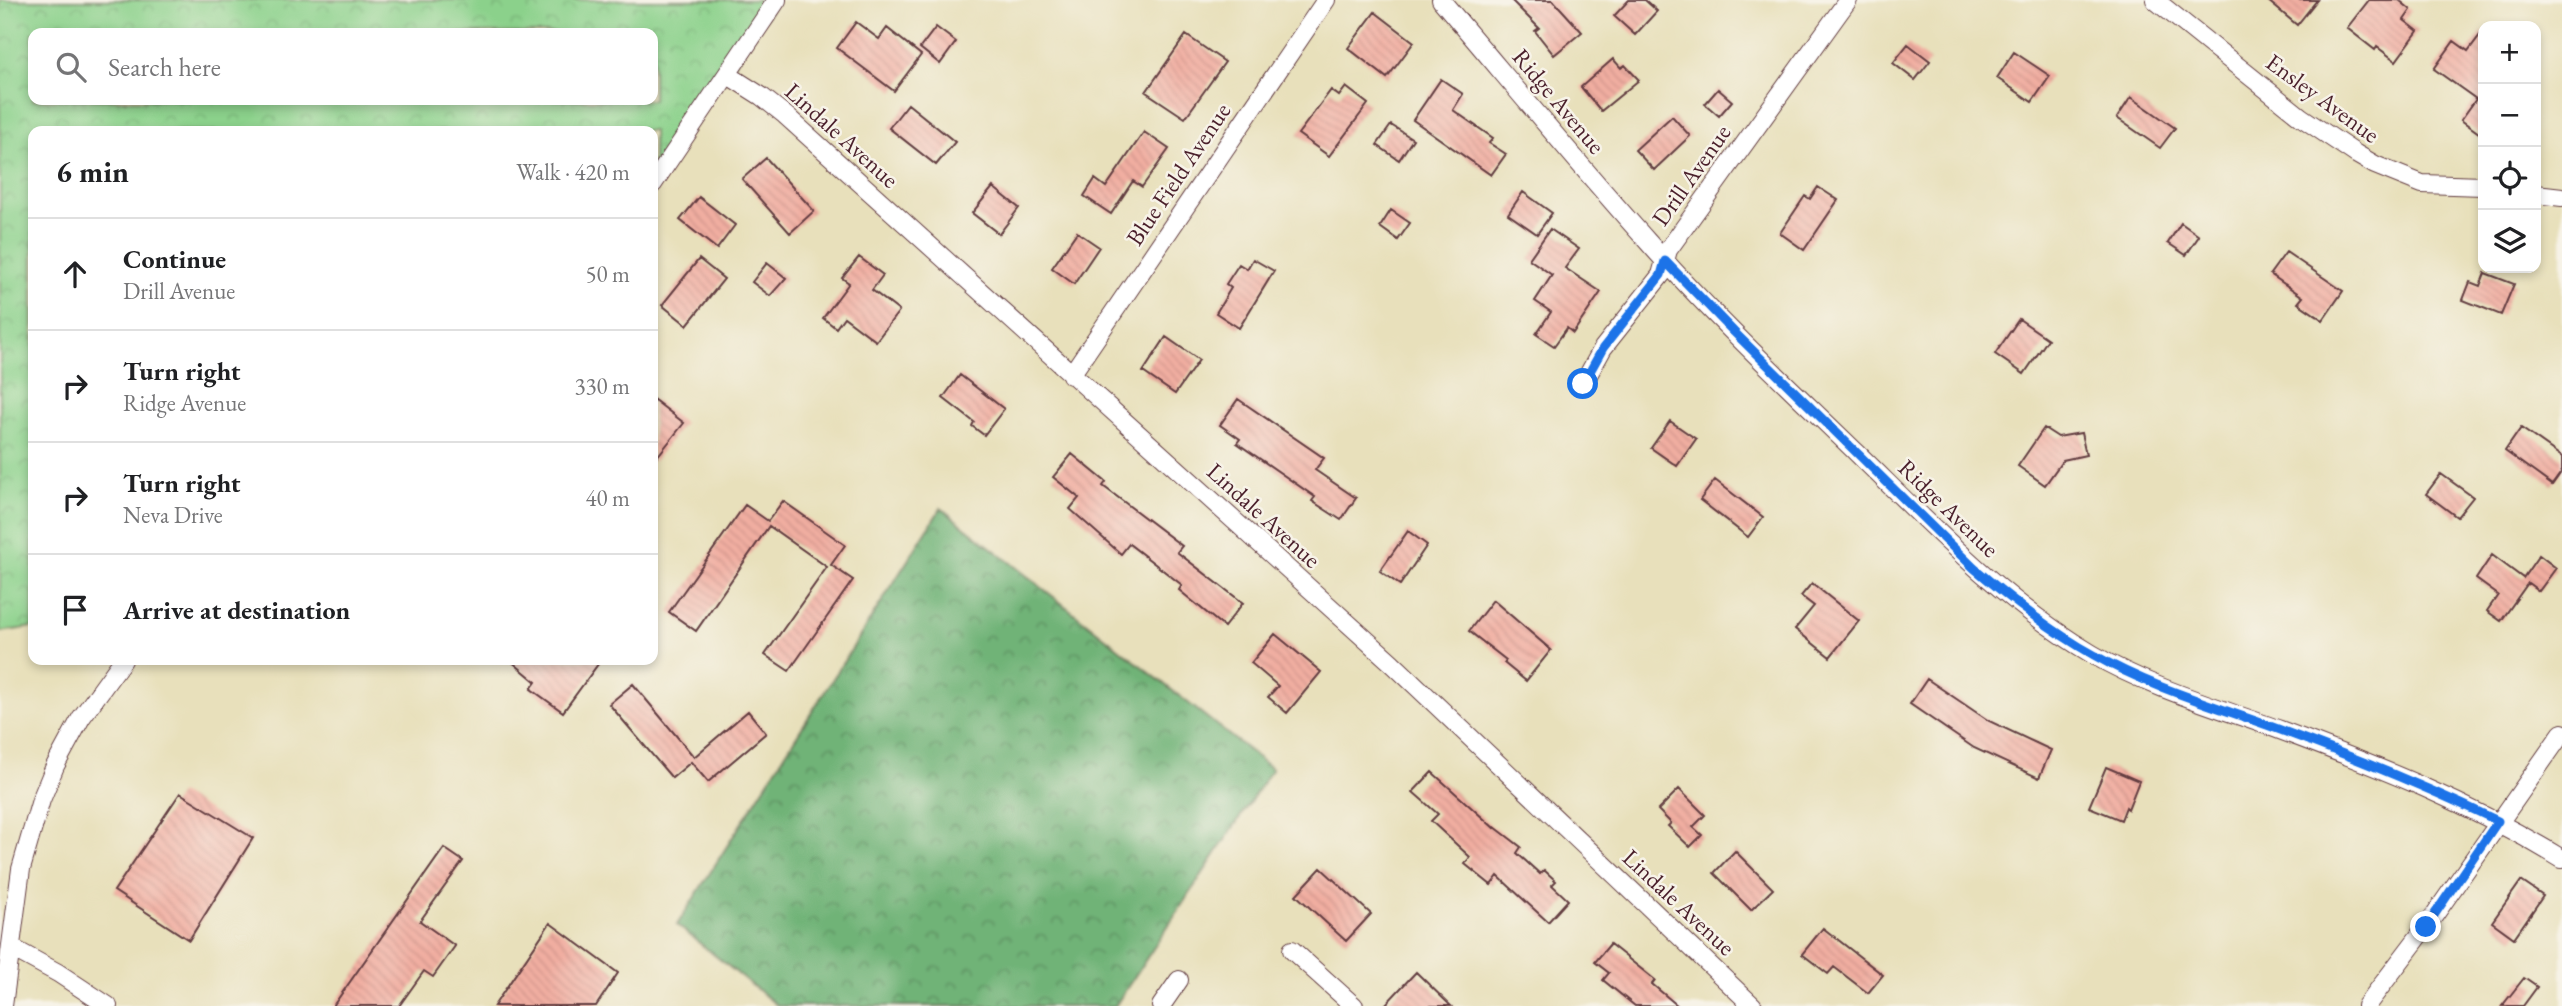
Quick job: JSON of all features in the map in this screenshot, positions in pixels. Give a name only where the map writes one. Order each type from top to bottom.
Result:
[{"type":"street","points":[[658,177],[778,0]]},
{"type":"street","name":"Blue Field Avenue","points":[[1071,375],[1326,0]]},
{"type":"street","name":"Ridge Avenue","points":[[1441,0],[1665,261],[1974,568],[2015,602],[2059,634],[2148,682],[2401,776],[2498,821],[2562,859]]},
{"type":"street","name":"Drill Avenue","points":[[1583,384],[1603,348],[1661,275],[1668,250],[1848,0]]},
{"type":"street","name":"Ensley Avenue","points":[[2155,0],[2301,117],[2337,143],[2375,165],[2422,184],[2478,187]]},
{"type":"street","name":"Lindale Avenue","points":[[728,75],[785,115],[1392,663],[1754,1006]]},
{"type":"street","points":[[2541,195],[2562,197]]},
{"type":"street","points":[[3,1006],[21,869],[41,800],[55,766],[81,718],[119,665]]},
{"type":"street","points":[[2366,1006],[2426,927],[2562,733]]},
{"type":"street","points":[[12,948],[58,973],[108,1006]]},
{"type":"street","points":[[1292,950],[1354,1006]]},
{"type":"street","points":[[1161,1006],[1179,980]]},
{"type":"green space","points":[[0,0],[777,0],[658,177],[658,126],[28,126],[28,628],[0,632]]},
{"type":"green space","points":[[941,508],[1272,769],[1115,1006],[778,1006],[677,925]]},
{"type":"building","points":[[1511,0],[1553,0],[1582,32],[1554,55],[1535,31],[1539,28]]},
{"type":"building","points":[[1629,0],[1645,0],[1657,11],[1635,35],[1614,16]]},
{"type":"building","points":[[2267,0],[2317,0],[2297,25]]},
{"type":"building","points":[[2369,0],[2399,0],[2411,10],[2404,20],[2418,31],[2396,61],[2377,47],[2375,50],[2347,28]]},
{"type":"building","points":[[1375,12],[1414,42],[1387,78],[1348,48]]},
{"type":"building","points":[[856,22],[879,39],[887,28],[921,55],[894,91],[837,48]]},
{"type":"building","points":[[936,27],[956,42],[940,64],[920,48]]},
{"type":"building","points":[[1186,35],[1225,62],[1185,118],[1146,92]]},
{"type":"building","points":[[2478,38],[2478,132],[2461,120],[2476,99],[2434,69],[2454,41],[2468,51]]},
{"type":"building","points":[[1908,44],[1930,61],[1915,80],[1893,63]]},
{"type":"building","points":[[2014,52],[2050,76],[2032,102],[1997,78]]},
{"type":"building","points":[[1613,59],[1621,68],[1625,65],[1639,80],[1601,111],[1581,87]]},
{"type":"building","points":[[1441,79],[1463,94],[1453,110],[1493,138],[1489,143],[1506,154],[1491,175],[1413,120]]},
{"type":"building","points":[[1346,87],[1368,104],[1329,156],[1298,134],[1331,90],[1339,96]]},
{"type":"building","points":[[1718,89],[1732,101],[1719,116],[1705,104]]},
{"type":"building","points":[[2131,97],[2175,128],[2160,148],[2117,118]]},
{"type":"building","points":[[908,104],[955,142],[936,165],[889,128]]},
{"type":"building","points":[[1672,116],[1690,136],[1654,170],[1635,150]]},
{"type":"building","points":[[1391,125],[1413,139],[1399,160],[1377,145]]},
{"type":"building","points":[[1144,132],[1169,149],[1142,187],[1133,181],[1111,214],[1084,196],[1095,179],[1106,187]]},
{"type":"building","points":[[766,158],[814,211],[790,233],[742,179]]},
{"type":"building","points":[[993,187],[1019,208],[999,234],[972,213]]},
{"type":"building","points":[[1818,187],[1838,200],[1804,250],[1780,233],[1805,196],[1810,199]]},
{"type":"building","points":[[1523,192],[1552,213],[1537,234],[1508,214]]},
{"type":"building","points":[[699,197],[735,225],[717,249],[680,220]]},
{"type":"building","points":[[1391,210],[1410,223],[1398,240],[1380,227]]},
{"type":"building","points":[[2181,223],[2199,236],[2186,255],[2168,243]]},
{"type":"building","points":[[1550,229],[1579,249],[1565,268],[1601,292],[1573,333],[1567,328],[1554,346],[1536,334],[1551,312],[1535,301],[1552,275],[1529,259]]},
{"type":"building","points":[[1077,232],[1099,247],[1074,284],[1052,268]]},
{"type":"building","points":[[2286,252],[2343,291],[2323,320],[2298,303],[2303,297],[2270,274]]},
{"type":"building","points":[[859,257],[883,275],[872,290],[899,311],[876,341],[844,317],[836,328],[823,318],[849,283],[842,278]]},
{"type":"building","points":[[699,259],[724,279],[687,325],[662,305]]},
{"type":"building","points":[[1253,259],[1274,271],[1239,328],[1216,313],[1231,288],[1226,284],[1239,264],[1247,269]]},
{"type":"building","points":[[767,263],[786,278],[770,296],[752,282]]},
{"type":"building","points":[[2485,273],[2514,284],[2501,315],[2463,300],[2470,282],[2480,286]]},
{"type":"building","points":[[2019,319],[2048,339],[2024,374],[1995,354]]},
{"type":"building","points":[[1166,337],[1199,360],[1175,394],[1143,372]]},
{"type":"building","points":[[960,375],[1004,409],[984,435],[972,426],[974,422],[943,398]]},
{"type":"building","points":[[1238,399],[1324,458],[1315,470],[1356,498],[1341,520],[1312,501],[1315,497],[1237,443],[1240,439],[1220,425]]},
{"type":"building","points":[[658,403],[684,423],[658,456]]},
{"type":"building","points":[[1670,421],[1696,439],[1677,466],[1651,448]]},
{"type":"building","points":[[2044,428],[2058,437],[2081,433],[2086,455],[2063,460],[2045,485],[2018,466]]},
{"type":"building","points":[[2521,428],[2562,457],[2562,471],[2552,485],[2505,451]]},
{"type":"building","points":[[1072,454],[1106,482],[1103,486],[1182,546],[1177,552],[1243,603],[1224,627],[1179,590],[1182,585],[1129,544],[1121,554],[1070,509],[1079,498],[1053,477]]},
{"type":"building","points":[[2441,474],[2473,497],[2457,517],[2426,494]]},
{"type":"building","points":[[1715,480],[1763,517],[1748,537],[1700,500]]},
{"type":"building","points":[[783,501],[845,545],[831,565],[853,580],[789,671],[765,655],[827,567],[769,526],[696,631],[669,612],[745,505],[768,521]]},
{"type":"building","points":[[1408,531],[1427,545],[1400,585],[1380,571]]},
{"type":"building","points":[[2492,555],[2523,578],[2539,555],[2556,568],[2539,591],[2528,583],[2501,621],[2487,611],[2498,595],[2476,579]]},
{"type":"building","points":[[1812,583],[1859,621],[1830,657],[1795,629],[1814,606],[1801,596]]},
{"type":"building","points":[[1493,600],[1551,650],[1526,681],[1504,663],[1506,660],[1469,631]]},
{"type":"building","points":[[1275,634],[1321,672],[1287,713],[1268,697],[1278,686],[1251,663]]},
{"type":"building","points":[[516,665],[597,665],[563,712],[531,689],[536,682]]},
{"type":"building","points":[[1927,679],[1989,721],[2051,750],[2039,778],[1974,748],[1910,704]]},
{"type":"building","points":[[633,684],[694,757],[748,711],[766,733],[708,782],[691,762],[672,778],[609,704]]},
{"type":"building","points":[[2106,767],[2139,781],[2121,820],[2089,807]]},
{"type":"building","points":[[1432,772],[1494,828],[1521,847],[1517,853],[1540,874],[1544,870],[1556,881],[1552,885],[1568,900],[1548,922],[1498,876],[1491,885],[1465,864],[1470,857],[1431,821],[1438,814],[1413,792]]},
{"type":"building","points":[[1679,789],[1705,815],[1693,827],[1702,835],[1690,847],[1668,826],[1671,823],[1658,810]]},
{"type":"building","points":[[180,793],[253,838],[189,940],[114,891]]},
{"type":"building","points":[[444,848],[463,861],[420,921],[455,946],[433,977],[424,971],[399,1006],[333,1006]]},
{"type":"building","points":[[1735,851],[1773,889],[1751,910],[1714,873]]},
{"type":"building","points":[[1321,868],[1371,914],[1346,941],[1296,895]]},
{"type":"building","points":[[2521,881],[2543,896],[2514,938],[2492,922]]},
{"type":"building","points":[[550,923],[618,973],[596,1006],[494,1006]]},
{"type":"building","points":[[1823,928],[1883,975],[1868,993],[1834,967],[1828,974],[1802,954]]},
{"type":"building","points":[[1610,944],[1655,980],[1652,984],[1678,1006],[1635,1006],[1603,980],[1609,973],[1595,962]]},
{"type":"building","points":[[1416,972],[1451,1006],[1384,1006]]},
{"type":"building","points":[[2524,978],[2537,987],[2523,1006],[2502,1006]]},
{"type":"route","points":[[1583,384],[1603,348],[1643,294],[1661,275],[1665,261],[1974,568],[2059,634],[2148,682],[2391,772],[2498,821],[2426,927]]}]
